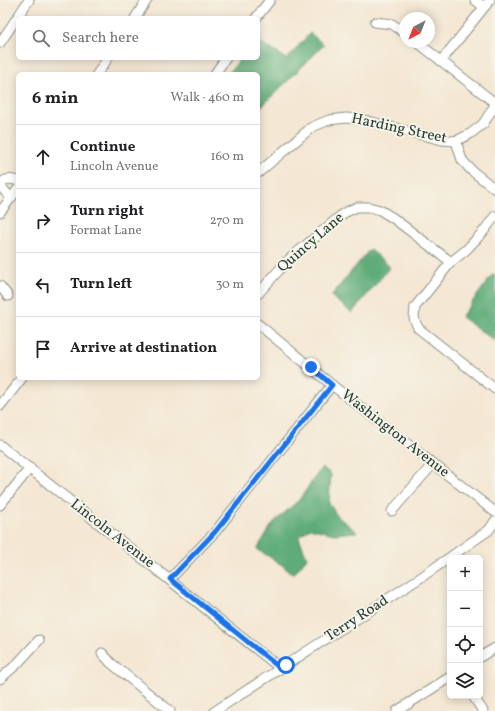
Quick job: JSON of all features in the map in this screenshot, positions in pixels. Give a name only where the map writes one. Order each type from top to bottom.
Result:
[{"type":"street","points":[[18,16],[29,0]]},
{"type":"street","points":[[136,16],[147,0]]},
{"type":"street","points":[[258,16],[270,0]]},
{"type":"street","points":[[441,61],[487,4],[475,0]]},
{"type":"street","points":[[0,43],[16,19]]},
{"type":"street","points":[[375,22],[392,24],[399,29]]},
{"type":"street","points":[[425,48],[495,104]]},
{"type":"street","points":[[98,72],[107,60]]},
{"type":"street","points":[[216,72],[225,60]]},
{"type":"street","name":"Harding Street","points":[[260,171],[312,127],[329,120],[346,118],[364,120],[436,138],[456,141],[470,134],[483,124],[495,104]]},
{"type":"street","points":[[456,141],[462,160],[471,170],[495,189]]},
{"type":"street","points":[[11,198],[2,188],[1,183],[4,180],[16,180]]},
{"type":"street","points":[[0,212],[16,192]]},
{"type":"street","name":"Quincy Lane","points":[[260,292],[286,262],[344,213],[357,207],[369,207],[380,210],[393,218],[451,262]]},
{"type":"street","points":[[495,216],[483,232],[466,250],[451,262],[415,307],[414,318],[418,328],[495,389]]},
{"type":"street","points":[[0,286],[8,296]]},
{"type":"street","name":"Washington Avenue","points":[[260,326],[332,385],[495,512]]},
{"type":"street","points":[[0,406],[20,380]]},
{"type":"street","points":[[170,579],[215,532],[332,385]]},
{"type":"street","name":"Lincoln Avenue","points":[[0,445],[280,668]]},
{"type":"street","points":[[392,511],[433,464]]},
{"type":"street","points":[[0,505],[30,468]]},
{"type":"street","name":"Terry Road","points":[[215,711],[448,559],[489,530],[495,521]]},
{"type":"street","points":[[0,680],[39,640]]},
{"type":"street","points":[[483,655],[495,648]]},
{"type":"street","points":[[102,653],[111,663],[170,711]]},
{"type":"street","points":[[397,711],[447,679]]},
{"type":"street","points":[[476,699],[483,711]]},
{"type":"green space","points":[[310,33],[324,45],[260,108],[260,72],[230,72],[239,60],[260,60],[260,42],[287,59]]},
{"type":"green space","points":[[370,249],[390,267],[352,313],[331,296]]},
{"type":"green space","points":[[493,274],[495,276],[495,341],[461,317]]},
{"type":"green space","points":[[322,467],[331,474],[329,503],[337,516],[357,532],[334,534],[310,528],[299,537],[307,558],[293,575],[282,565],[257,549],[273,523],[299,500]]},
{"type":"route","points":[[286,665],[280,668],[170,579],[215,532],[332,385],[311,367]]}]
